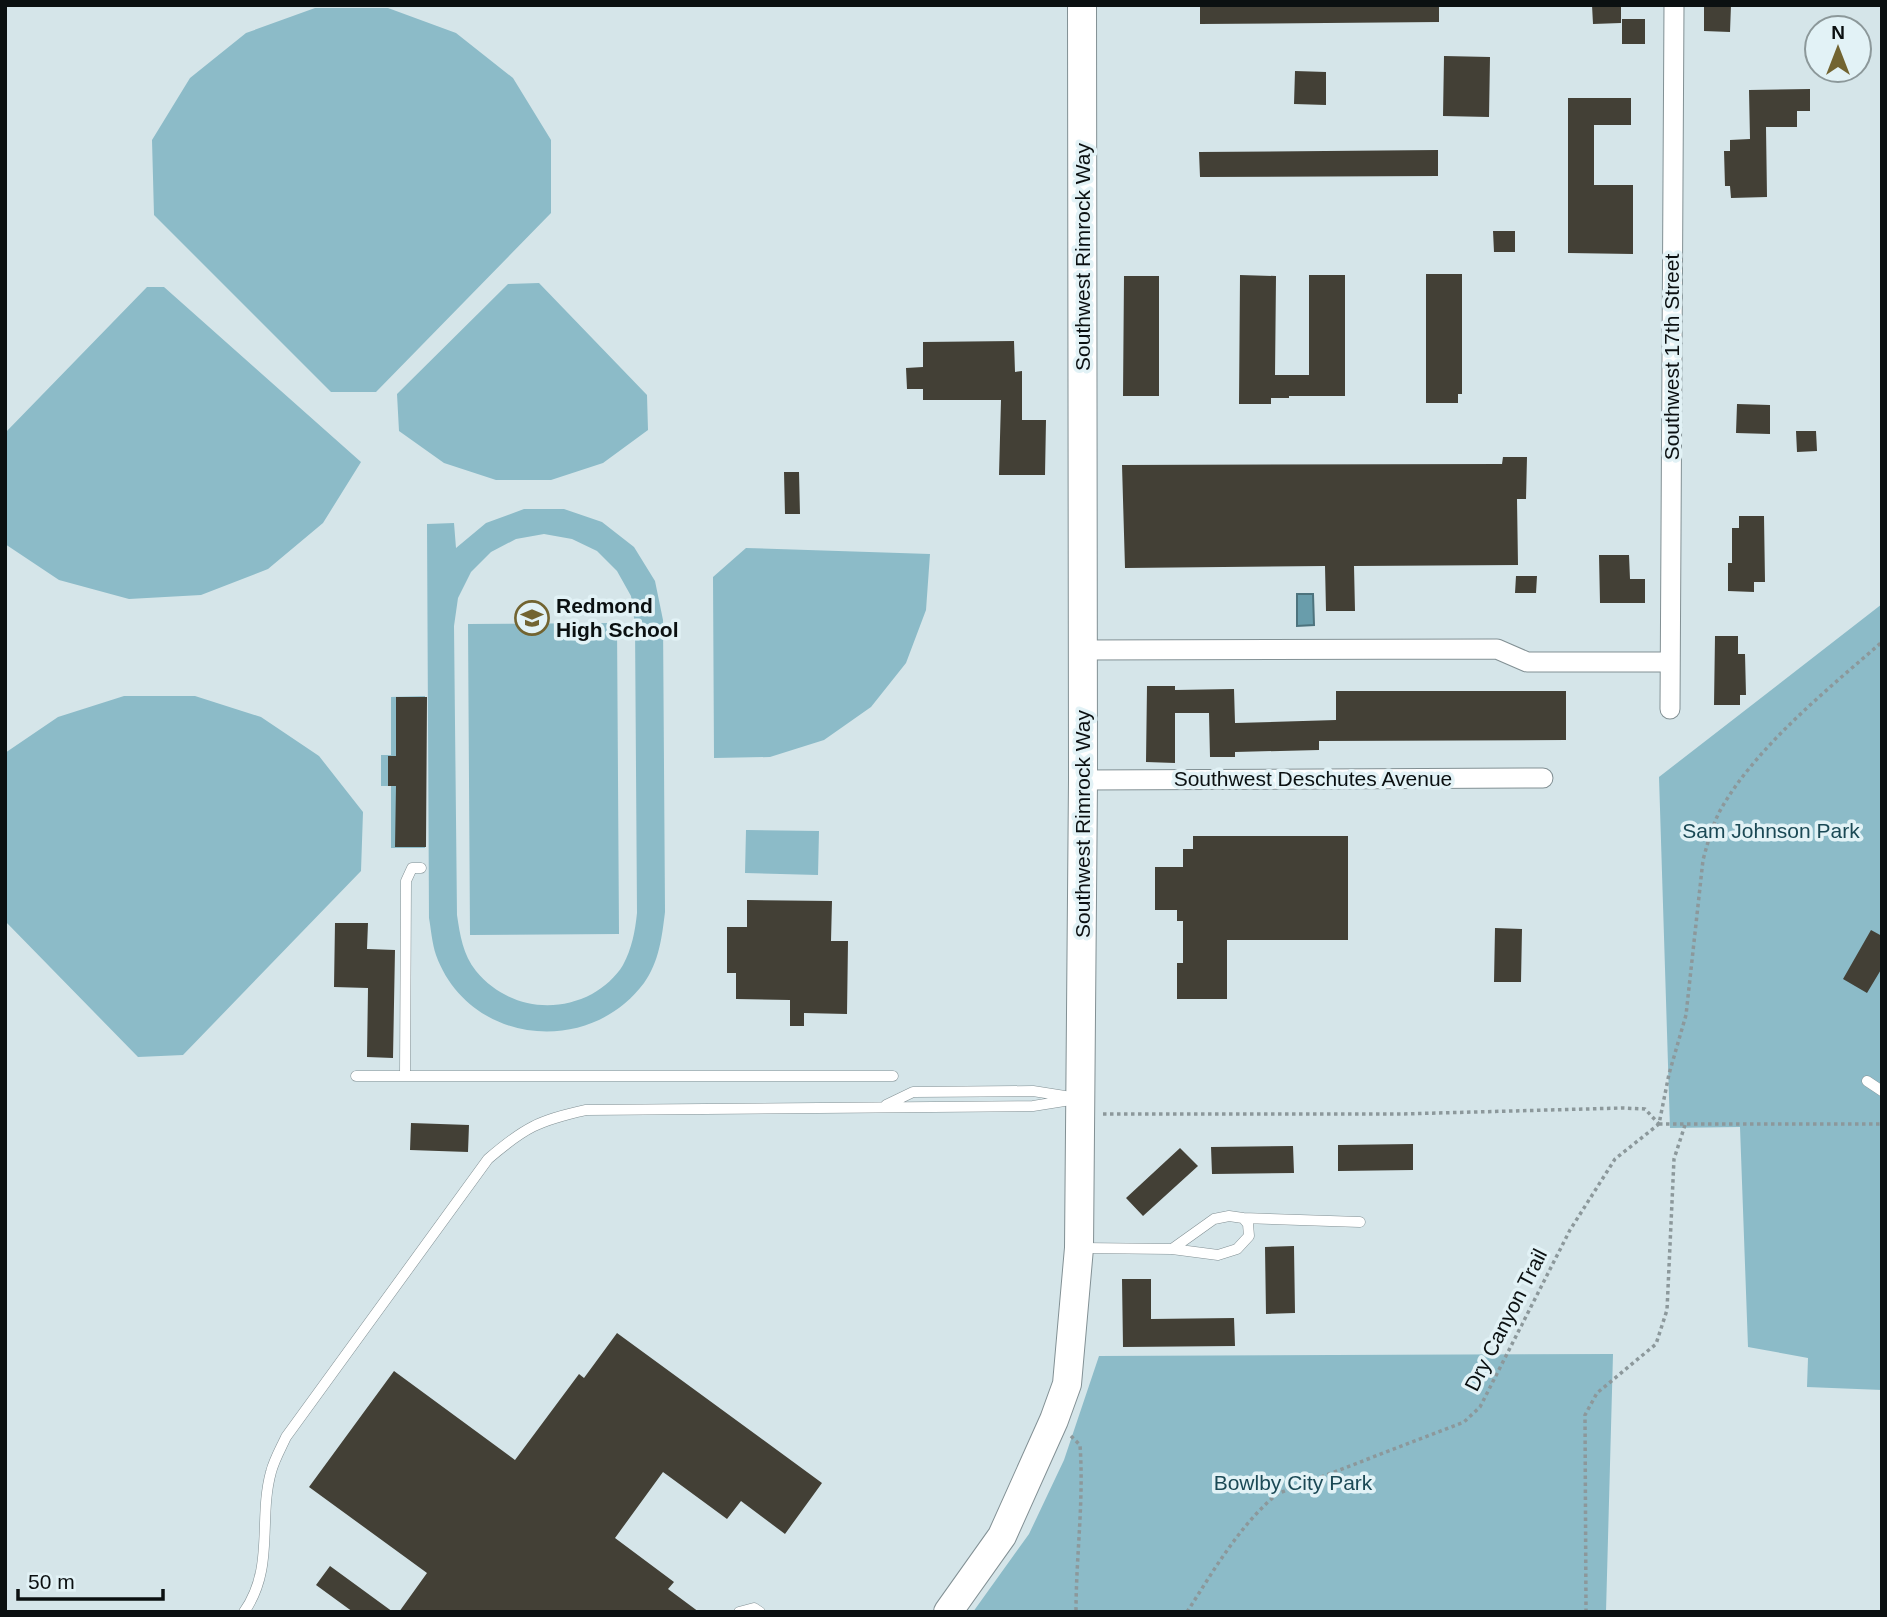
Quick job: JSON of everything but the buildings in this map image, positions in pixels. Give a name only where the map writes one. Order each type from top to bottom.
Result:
[{"type":"main road","name":"Southwest Rimrock Way","points":[[948,1612],[1002,1536],[1054,1420],[1067,1384],[1079,1248],[1083,780],[1082,5]]},
{"type":"street","name":"Southwest 17th Street","points":[[1670,709],[1674,5]]},
{"type":"street","points":[[1083,650],[1497,649],[1527,662],[1670,662]]},
{"type":"street","name":"Southwest Deschutes Avenue","points":[[1083,780],[1543,778]]},
{"type":"lane","points":[[405,1076],[406,881],[412,868],[421,868]]},
{"type":"lane","points":[[356,1076],[893,1076]]},
{"type":"lane","points":[[1867,1081],[1882,1091]]},
{"type":"lane","points":[[883,1107],[913,1092],[1033,1091],[1080,1107]]},
{"type":"lane","points":[[244,1612],[250,1603],[265,1558],[266,1510],[271,1472],[286,1437],[488,1159],[516,1135],[550,1118],[586,1110],[1080,1107]]},
{"type":"lane","points":[[1171,1249],[1214,1219],[1229,1216],[1360,1222]]},
{"type":"lane","points":[[1079,1248],[1171,1249],[1218,1255],[1237,1249],[1249,1236],[1248,1224],[1243,1218]]},
{"type":"lane","points":[[739,1612],[754,1608],[760,1612]]},
{"type":"path","points":[[1659,1124],[1669,1074],[1686,1015],[1703,860],[1721,809],[1748,771],[1807,708],[1882,642]]},
{"type":"path","points":[[1080,1107],[1401,1114],[1622,1108],[1645,1109],[1659,1124],[1882,1124]]},
{"type":"path","name":"Dry Canyon Trail","points":[[1187,1612],[1256,1512],[1278,1494],[1464,1422],[1480,1407],[1570,1230],[1615,1158],[1659,1124]]},
{"type":"path","points":[[1586,1612],[1585,1415],[1597,1393],[1656,1344],[1664,1321],[1667,1310],[1674,1158],[1685,1125]]},
{"type":"path","points":[[1054,1420],[1080,1445],[1082,1475],[1076,1612]]},
{"type":"green space","points":[[315,8],[388,8],[456,33],[513,78],[551,140],[551,213],[376,392],[331,392],[154,215],[152,140],[190,78],[246,33]]},
{"type":"green space","points":[[539,283],[647,395],[648,430],[603,463],[551,480],[496,480],[444,463],[399,431],[397,394],[508,284]]},
{"type":"green space","points":[[147,287],[164,287],[361,462],[323,523],[268,569],[201,595],[129,599],[59,580],[5,544],[5,433]]},
{"type":"green space","points":[[524,509],[564,509],[602,522],[634,547],[655,581],[663,620],[665,912],[659,949],[644,983],[620,1007],[592,1023],[562,1031],[531,1030],[501,1023],[474,1007],[452,985],[436,955],[429,918],[427,524],[454,523],[456,548],[486,523]],"holes":[[[544,534],[572,539],[597,551],[617,571],[631,596],[635,624],[637,913],[629,952],[623,965],[605,985],[577,1000],[561,1004],[530,1004],[515,999],[488,983],[472,965],[461,937],[457,915],[454,626],[458,598],[471,572],[491,552],[516,539]]]},
{"type":"green space","points":[[746,548],[930,554],[926,610],[906,663],[871,707],[824,740],[770,757],[714,758],[713,577]]},
{"type":"green space","name":"Sam Johnson Park","points":[[1882,604],[1882,1390],[1807,1387],[1808,1358],[1748,1347],[1740,1127],[1670,1128],[1659,777]]},
{"type":"green space","points":[[617,623],[619,934],[470,935],[468,624]]},
{"type":"green space","points":[[124,696],[195,696],[261,717],[319,756],[363,812],[361,871],[183,1055],[138,1057],[5,921],[5,753],[58,717]]},
{"type":"green space","points":[[425,696],[425,848],[391,848],[391,786],[381,786],[381,755],[391,755],[391,697]]},
{"type":"green space","points":[[746,830],[819,831],[818,875],[745,873]]},
{"type":"green space","name":"Bowlby City Park","points":[[1613,1354],[1606,1612],[973,1612],[1029,1534],[1064,1460],[1099,1356]]},
{"type":"shaded area","points":[[1297,594],[1313,594],[1314,625],[1297,626]]},
{"type":"place","name":"Redmond High School","points":[[532,618]]}]
